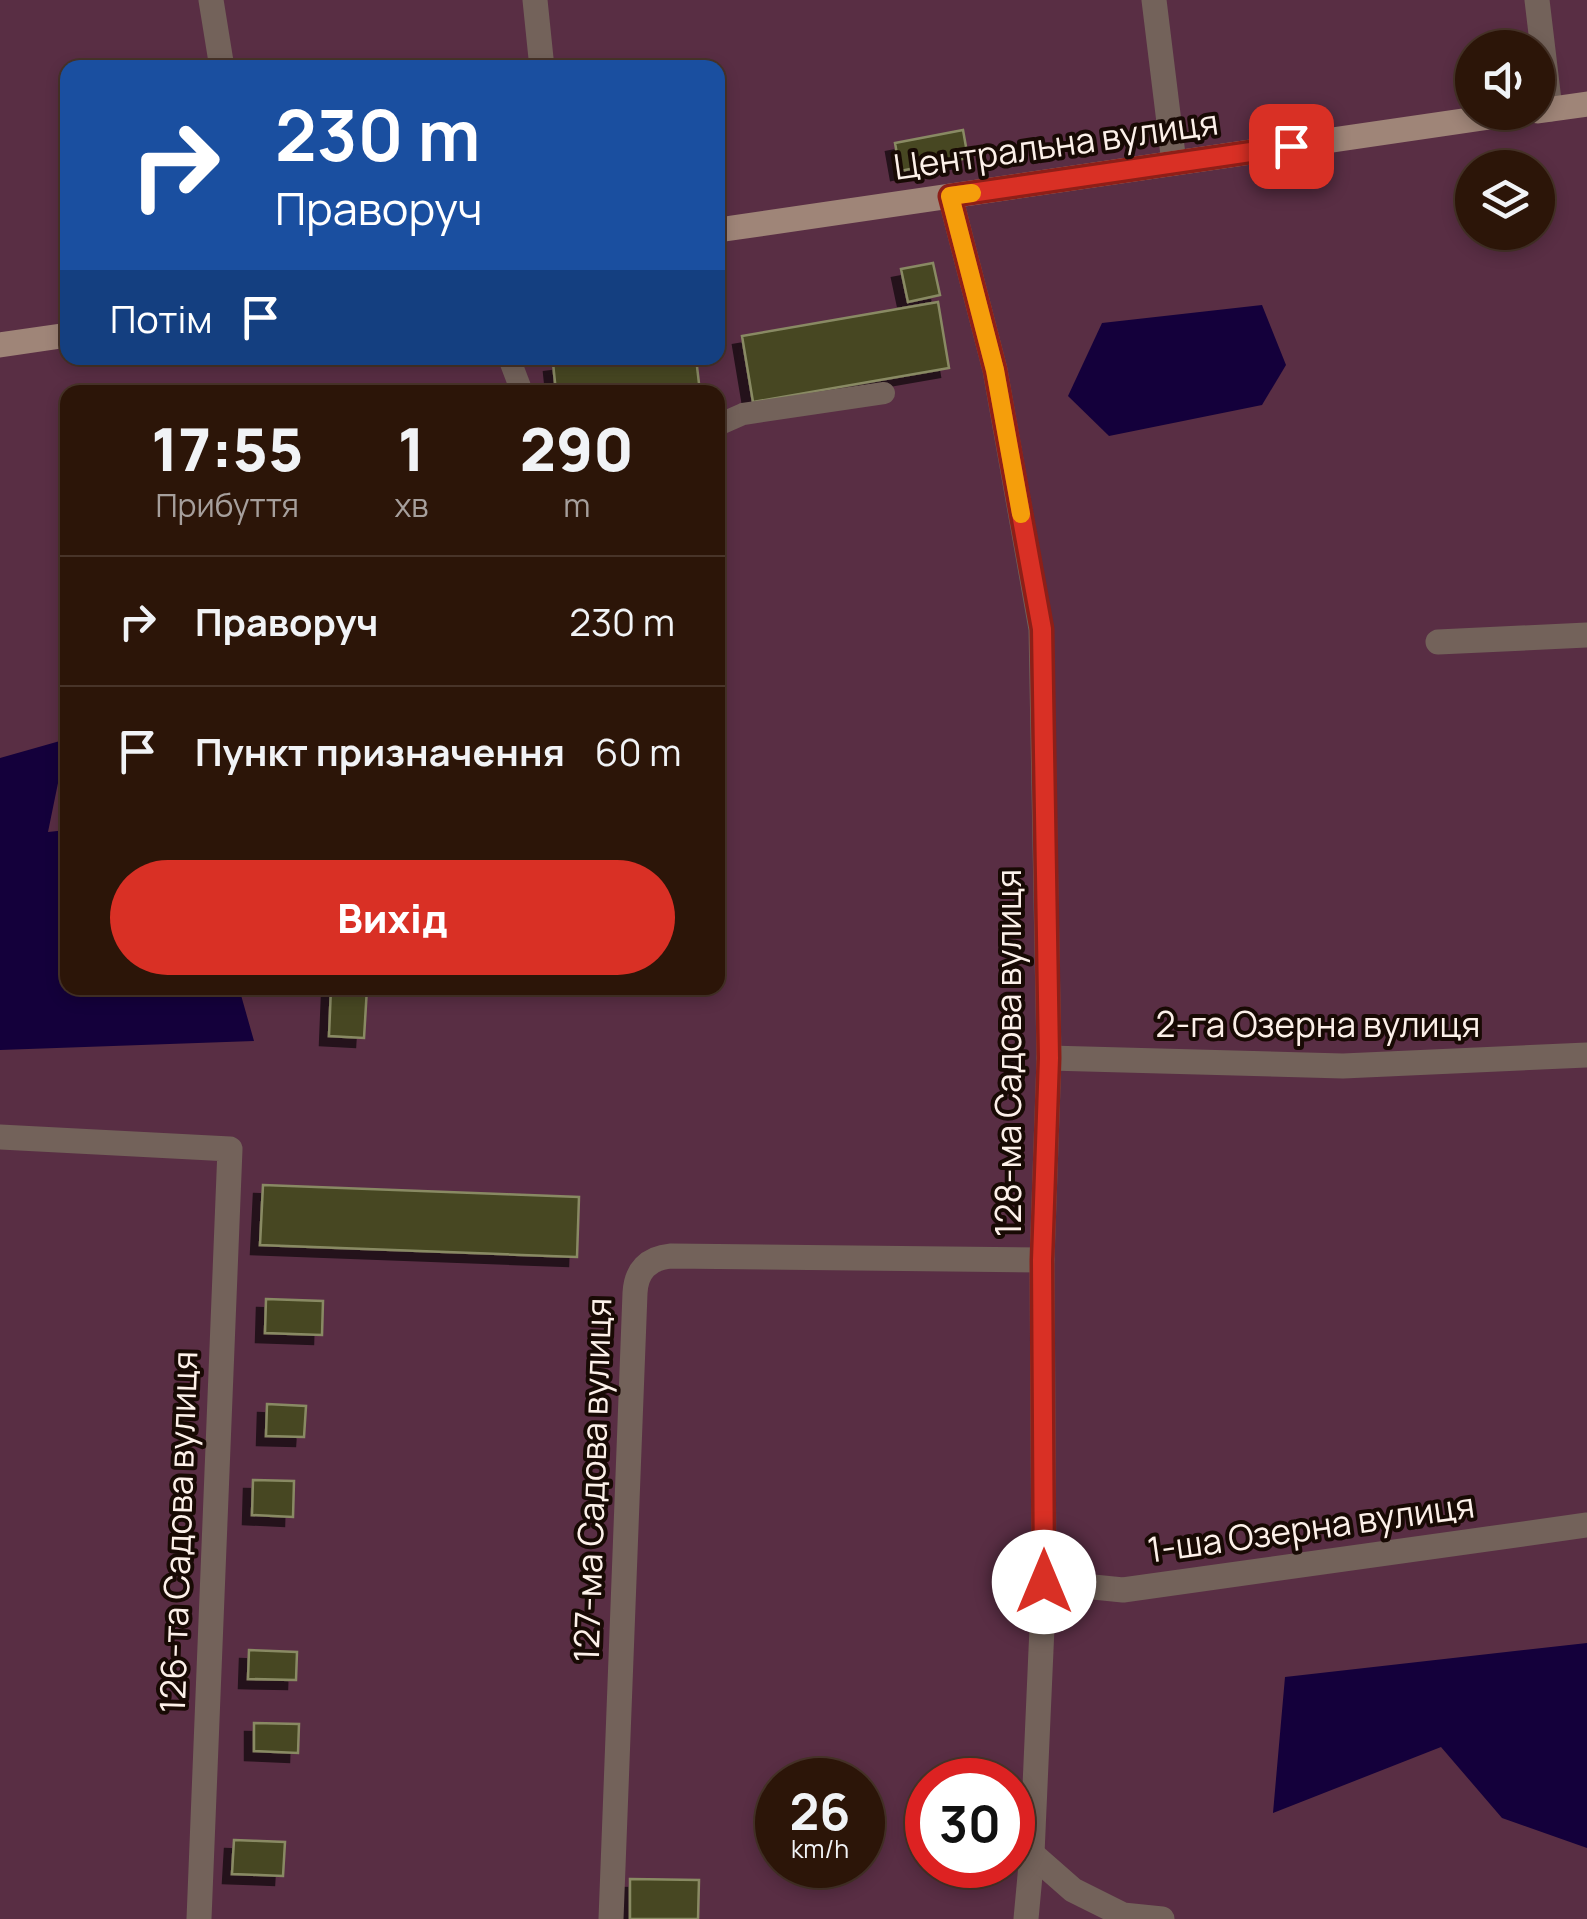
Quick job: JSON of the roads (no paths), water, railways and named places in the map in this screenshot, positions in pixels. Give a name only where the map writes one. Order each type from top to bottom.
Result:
[{"type":"street","points":[[212,0],[221,60]]},
{"type":"street","points":[[535,0],[541,60]]},
{"type":"street","points":[[1154,0],[1174,163]]},
{"type":"street","points":[[1537,0],[1537,30]]},
{"type":"street","name":"Центральна вулиця","points":[[1555,108],[1587,104]]},
{"type":"street","name":"Центральна вулиця","points":[[725,229],[1455,123]]},
{"type":"street","name":"128-ма Садова вулиця","points":[[950,196],[995,370],[1042,629],[1049,1058],[1042,1260],[1044,1582],[1035,1786]]},
{"type":"street","points":[[0,345],[60,336]]},
{"type":"street","points":[[1438,642],[1587,635]]},
{"type":"street","name":"2-га Озерна вулиця","points":[[1049,1058],[1343,1066],[1587,1056]]},
{"type":"street","name":"126-та Садова вулиця","points":[[0,1137],[230,1149],[199,1919]]},
{"type":"street","name":"127-ма Садова вулиця","points":[[610,1919],[634,1293],[638,1274],[652,1260],[671,1256],[1042,1260]]},
{"type":"street","name":"1-ша Озерна вулиця","points":[[1044,1582],[1123,1590],[1587,1525]]},
{"type":"street","points":[[1035,1857],[1073,1890],[1122,1915],[1162,1919]]},
{"type":"street","name":"128-ма Садова вулиця","points":[[1026,1919],[1029,1888]]},
{"type":"lane","points":[[725,422],[743,414],[884,393]]}]
